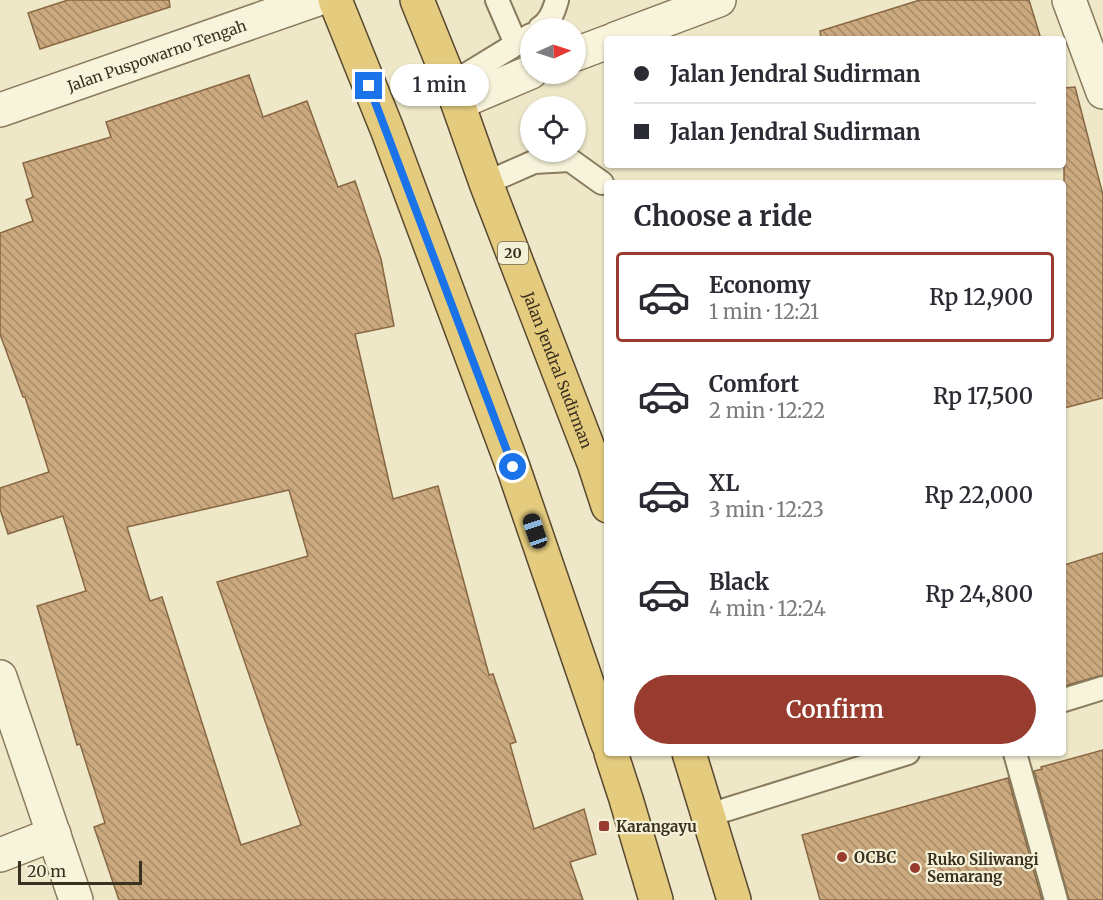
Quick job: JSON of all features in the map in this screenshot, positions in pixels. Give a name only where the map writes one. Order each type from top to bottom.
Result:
[{"type":"highway","points":[[335,0],[387,129],[513,467],[604,732]]},
{"type":"highway","name":"Jalan Jendral Sudirman","points":[[417,0],[455,94],[486,183],[601,461],[604,480]]},
{"type":"highway","points":[[612,756],[656,900]]},
{"type":"highway","points":[[689,756],[734,900]]},
{"type":"street","name":"Jalan Puspowarno Tengah","points":[[0,110],[315,0]]},
{"type":"street","points":[[623,36],[719,0]]},
{"type":"street","points":[[1069,0],[1103,92]]},
{"type":"street","points":[[586,50],[604,44]]},
{"type":"street","points":[[455,94],[520,54]]},
{"type":"street","points":[[0,677],[76,900]]},
{"type":"street","points":[[0,855],[54,834]]},
{"type":"lane","points":[[497,0],[520,40]]},
{"type":"lane","points":[[548,18],[557,0]]},
{"type":"lane","points":[[486,183],[534,162],[570,160],[602,183]]},
{"type":"lane","points":[[1066,699],[1103,688]]},
{"type":"lane","points":[[709,815],[898,756]]},
{"type":"lane","points":[[1016,756],[1056,900]]},
{"type":"building","points":[[68,0],[169,0],[170,7],[40,49],[28,13]]},
{"type":"building","points":[[920,0],[1029,0],[1040,36],[821,36],[820,31]]},
{"type":"building","points":[[249,75],[263,117],[307,101],[338,187],[355,181],[381,259],[394,326],[355,334],[393,499],[438,486],[489,675],[493,674],[516,742],[510,744],[534,829],[584,809],[596,854],[570,862],[583,900],[119,900],[94,827],[105,823],[80,744],[77,745],[37,606],[86,591],[63,516],[8,534],[0,509],[0,488],[49,472],[25,397],[23,397],[0,334],[0,233],[33,221],[26,200],[33,197],[23,163],[111,137],[106,122]],"holes":[[[289,490],[308,556],[217,582],[301,825],[241,845],[162,597],[150,601],[127,527]]]},
{"type":"building","points":[[1075,87],[1103,195],[1103,398],[1066,407],[1066,180],[1064,180],[1064,168],[1066,168],[1066,88]]},
{"type":"building","points":[[1103,553],[1103,675],[1066,685],[1066,564]]},
{"type":"building","points":[[1103,750],[1103,900],[1069,900],[1034,771]]},
{"type":"building","name":"Ruko Siliwangi Semarang","points":[[1008,778],[1042,900],[820,900],[802,835]]},
{"type":"place","name":"Karangayu","points":[[604,826]]},
{"type":"place","name":"OCBC","points":[[842,857]]},
{"type":"place","name":"Ruko Siliwangi Semarang","points":[[915,868]]},
{"type":"route","points":[[369,86],[513,467]]}]
